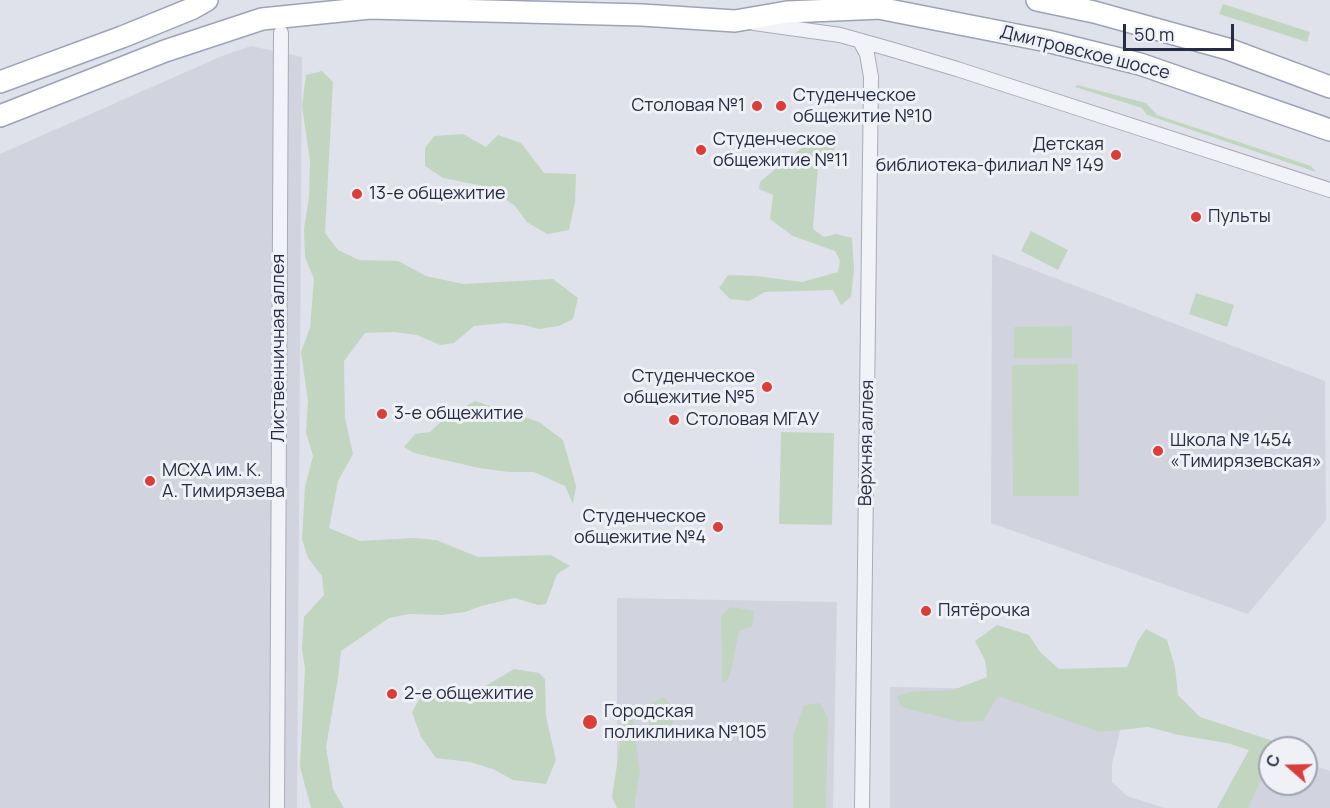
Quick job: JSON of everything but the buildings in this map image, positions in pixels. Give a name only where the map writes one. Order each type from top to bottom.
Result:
[{"type":"main road","points":[[0,82],[123,38],[207,0]]},
{"type":"main road","name":"Дмитровское шоссе","points":[[833,0],[1047,41],[1140,64],[1330,130]]},
{"type":"main road","points":[[1037,0],[1094,12],[1228,49],[1330,87]]},
{"type":"main road","points":[[0,116],[203,38],[262,19],[370,8],[642,15],[735,21],[788,12],[882,8]]},
{"type":"street","points":[[735,21],[840,35],[860,40],[957,69],[1330,190]]},
{"type":"street","name":"Лиственничная аллея","points":[[277,808],[281,39]]},
{"type":"street","name":"Верхняя аллея","points":[[860,40],[867,54],[871,77],[862,808]]},
{"type":"street","points":[[871,77],[876,63],[890,49]]},
{"type":"shaded area","name":"МСХА им. К. А. Тимирязева","points":[[251,46],[302,57],[297,808],[0,808],[0,154],[222,56]]},
{"type":"shaded area","name":"Школа № 1454 «Тимирязевская»","points":[[992,254],[1325,381],[1326,520],[1248,614],[991,523]]},
{"type":"shaded area","points":[[617,598],[837,602],[833,808],[617,808]]},
{"type":"shaded area","points":[[890,687],[1109,691],[1124,715],[1112,764],[1112,782],[1127,796],[1165,808],[890,808]]},
{"type":"shaded area","points":[[1318,767],[1330,771],[1330,808],[1246,808],[1258,779],[1258,796],[1318,796]]},
{"type":"green space","points":[[1223,4],[1310,32],[1307,42],[1219,14]]},
{"type":"green space","points":[[322,71],[333,82],[325,233],[338,250],[359,260],[398,261],[426,276],[463,284],[553,279],[578,298],[573,319],[559,326],[539,329],[505,323],[474,326],[454,343],[440,345],[417,335],[394,332],[365,333],[344,361],[345,418],[353,454],[338,481],[329,528],[360,541],[414,538],[436,540],[478,557],[551,555],[570,566],[557,574],[546,604],[538,605],[515,598],[465,612],[441,615],[409,614],[389,618],[341,651],[326,747],[333,789],[344,808],[311,808],[300,767],[305,668],[302,649],[304,617],[324,595],[322,576],[308,558],[302,539],[305,487],[313,456],[306,432],[308,401],[301,352],[310,328],[314,279],[305,257],[304,229],[309,197],[310,161],[302,106],[306,75]]},
{"type":"green space","points":[[1077,85],[1146,103],[1157,115],[1311,166],[1316,172],[1147,115],[1142,108],[1075,87]]},
{"type":"green space","points":[[828,132],[838,141],[829,161],[818,166],[813,229],[824,237],[836,234],[852,238],[854,269],[851,297],[841,305],[833,290],[765,292],[749,301],[730,299],[719,288],[728,275],[802,282],[838,272],[840,261],[835,251],[793,236],[770,219],[773,195],[759,189],[760,182],[785,161]]},
{"type":"green space","points":[[463,134],[486,147],[498,135],[521,143],[544,173],[576,174],[575,202],[569,230],[547,234],[527,222],[515,206],[489,187],[443,178],[425,166],[425,148],[434,136]]},
{"type":"green space","points":[[1031,231],[1068,250],[1058,270],[1021,251]]},
{"type":"green space","points":[[1196,293],[1234,305],[1227,327],[1189,314]]},
{"type":"green space","points":[[1072,326],[1072,358],[1014,358],[1014,327]]},
{"type":"green space","points":[[1078,364],[1079,496],[1013,496],[1012,365]]},
{"type":"green space","points":[[475,401],[539,422],[563,440],[576,486],[573,504],[565,486],[534,472],[509,472],[479,468],[414,453],[404,447],[415,434],[430,432],[445,418]]},
{"type":"green space","points":[[781,432],[834,433],[832,525],[779,524]]},
{"type":"green space","points":[[731,607],[754,611],[752,626],[739,631],[731,671],[726,682],[722,683],[721,616]]},
{"type":"green space","points":[[997,625],[1029,635],[1040,652],[1059,669],[1127,667],[1146,629],[1167,640],[1175,667],[1178,695],[1200,717],[1258,736],[1258,786],[1248,808],[1217,808],[1249,750],[1227,743],[1148,727],[1100,732],[998,696],[983,721],[961,722],[901,707],[897,697],[909,692],[953,690],[987,677],[985,660],[975,641]]},
{"type":"green space","points":[[514,669],[539,673],[545,679],[546,716],[556,760],[546,784],[513,780],[493,769],[470,762],[436,758],[421,737],[412,712],[426,688],[467,693],[484,687]]},
{"type":"green space","points":[[663,697],[675,708],[671,731],[660,737],[649,728],[649,705]]},
{"type":"green space","points":[[820,703],[828,717],[826,808],[793,808],[793,736],[804,705]]},
{"type":"green space","points":[[628,711],[632,714],[640,772],[635,808],[617,808],[612,797],[625,713]]},
{"type":"place","name":"Столовая №1","points":[[757,106]]},
{"type":"place","name":"Студенческое общежитие №10","points":[[781,106]]},
{"type":"place","name":"Студенческое общежитие №11","points":[[701,150]]},
{"type":"place","name":"Детская библиотека-филиал № 149","points":[[1116,155]]},
{"type":"place","name":"13-е общежитие","points":[[357,194]]},
{"type":"place","name":"Пульты","points":[[1196,217]]},
{"type":"place","name":"Студенческое общежитие №5","points":[[767,387]]},
{"type":"place","name":"3-е общежитие","points":[[382,414]]},
{"type":"place","name":"Столовая МГАУ","points":[[674,420]]},
{"type":"place","name":"Школа № 1454 «Тимирязевская»","points":[[1158,451]]},
{"type":"place","name":"МСХА им. К. А. Тимирязева","points":[[150,481]]},
{"type":"place","name":"Студенческое общежитие №4","points":[[718,527]]},
{"type":"place","name":"Пятёрочка","points":[[926,611]]},
{"type":"place","name":"2-е общежитие","points":[[392,694]]},
{"type":"place","name":"Городская поликлиника №105","points":[[590,722]]}]
